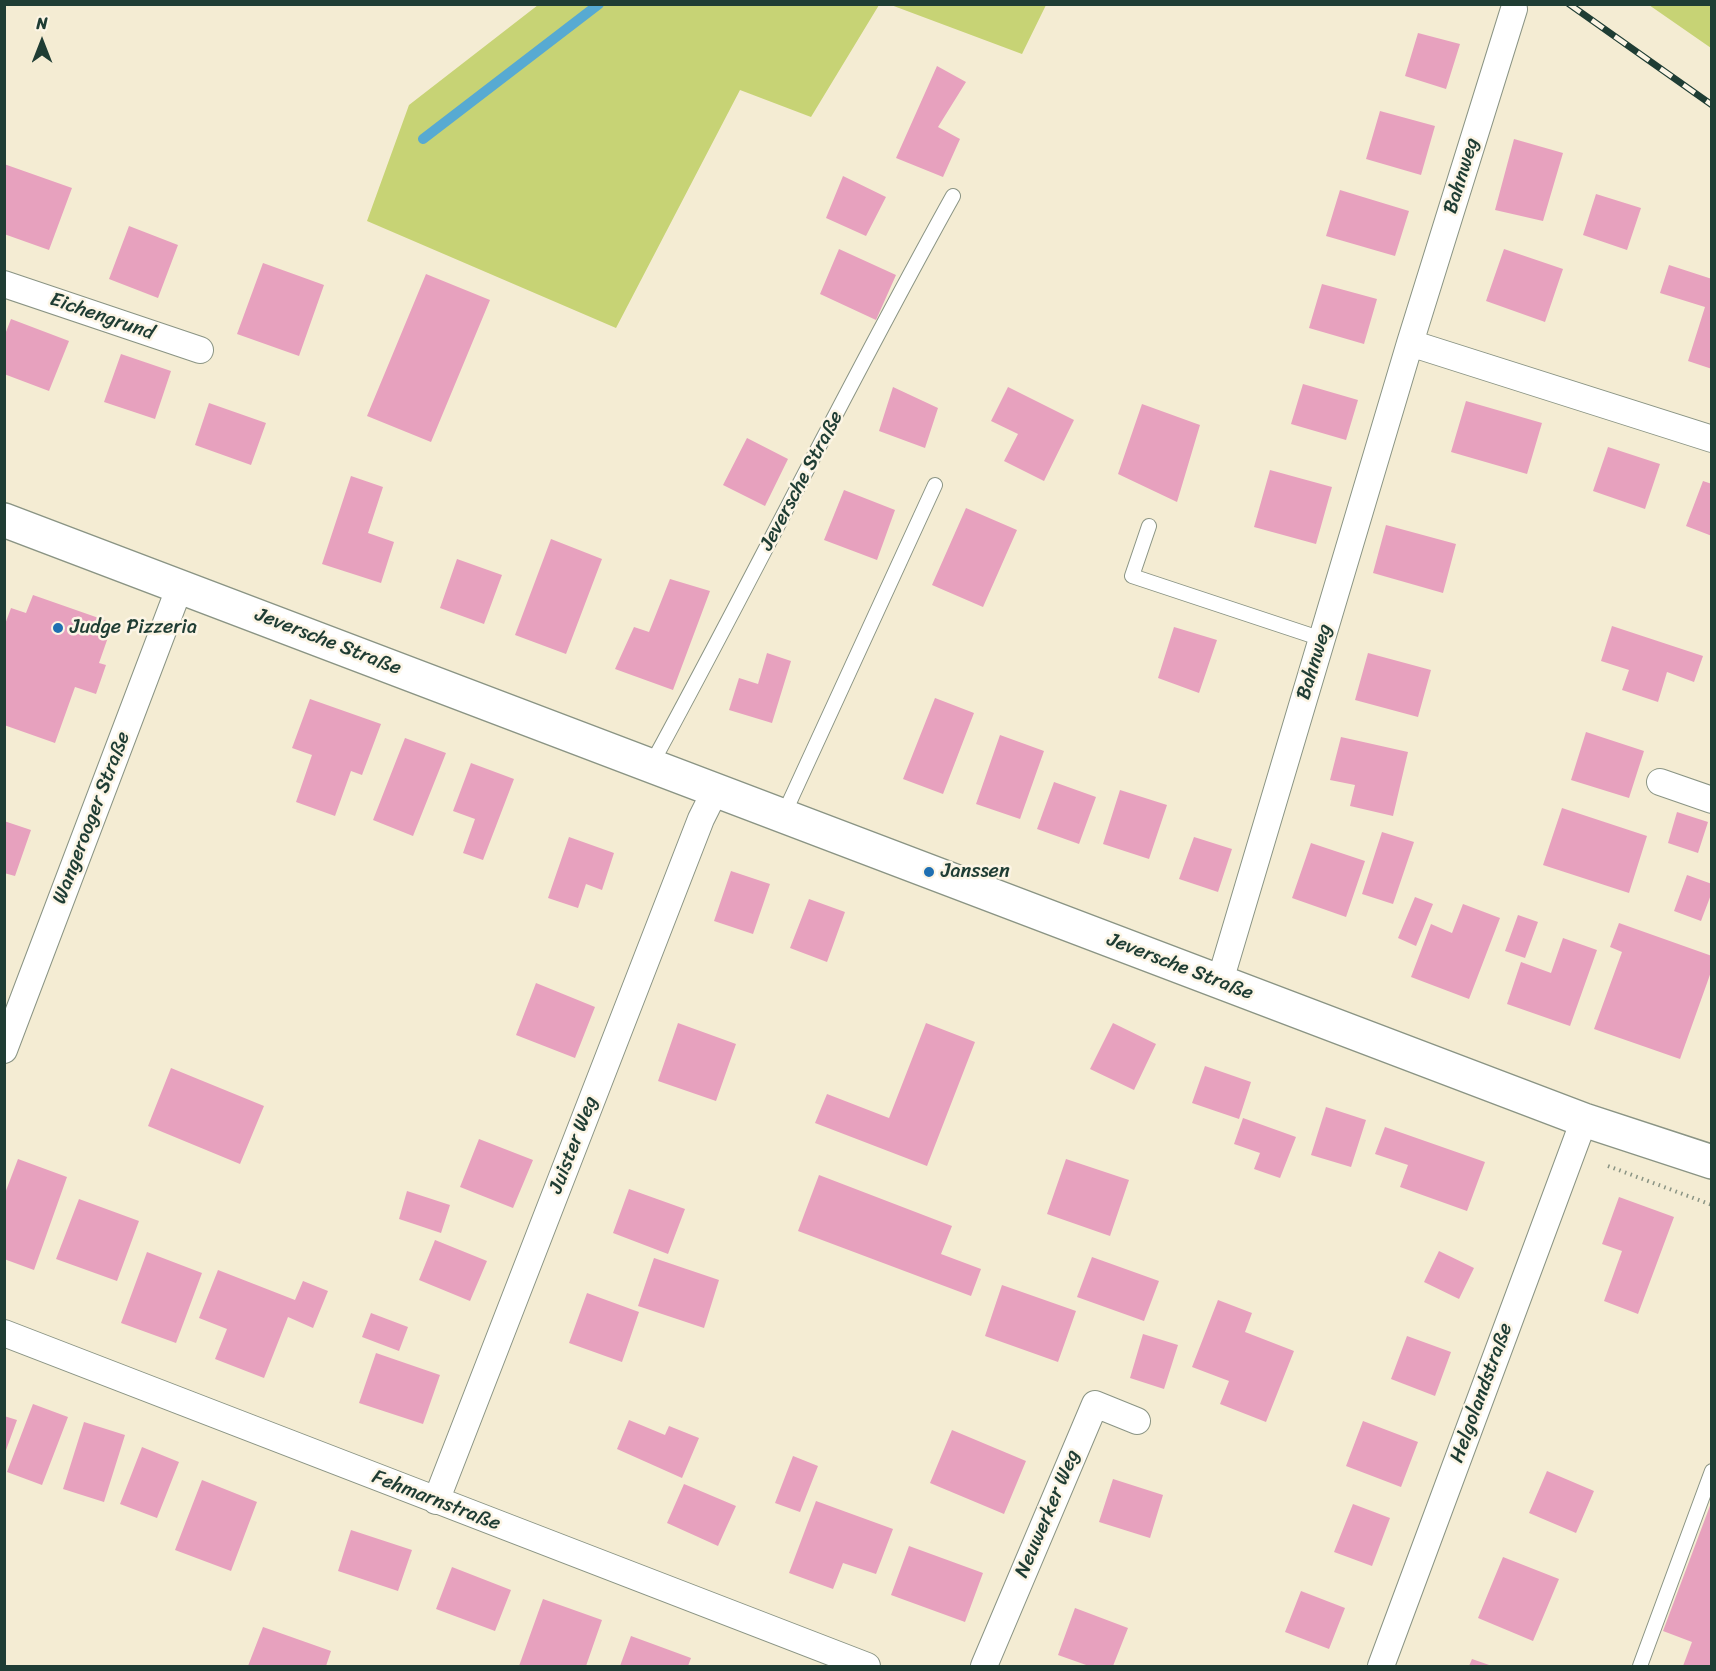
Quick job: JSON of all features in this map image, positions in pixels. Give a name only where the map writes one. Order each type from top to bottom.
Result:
[{"type":"street","name":"Bahnweg","points":[[1220,981],[1410,343],[1514,9]]},
{"type":"street","name":"Eichengrund","points":[[4,284],[200,350]]},
{"type":"street","points":[[1410,343],[1712,439]]},
{"type":"street","name":"Jeversche Straße","points":[[4,520],[1584,1120],[1712,1162]]},
{"type":"street","name":"Wangerooger Straße","points":[[4,1050],[180,586]]},
{"type":"street","points":[[1660,782],[1712,800]]},
{"type":"street","name":"Juister Weg","points":[[436,1501],[701,819],[716,789]]},
{"type":"street","name":"Helgolandstraße","points":[[1381,1666],[1584,1120]]},
{"type":"street","name":"Fehmarnstraße","points":[[4,1333],[867,1666]]},
{"type":"street","name":"Neuwerker Weg","points":[[984,1666],[1095,1404],[1137,1420]]},
{"type":"lane","name":"Jeversche Straße","points":[[651,765],[813,462],[905,282],[953,196]]},
{"type":"lane","points":[[783,816],[935,485]]},
{"type":"lane","points":[[1149,526],[1132,576],[1322,639]]},
{"type":"lane","points":[[1640,1666],[1712,1472]]},
{"type":"green space","points":[[538,5],[879,5],[811,117],[740,90],[616,328],[367,221],[409,105]]},
{"type":"green space","points":[[891,5],[1046,5],[1022,54]]},
{"type":"green space","points":[[1649,5],[1711,5],[1711,48]]},
{"type":"building","points":[[1418,33],[1460,44],[1446,89],[1405,76]]},
{"type":"building","points":[[937,66],[966,82],[938,127],[960,139],[943,177],[896,158]]},
{"type":"building","points":[[1380,111],[1435,126],[1421,175],[1366,159]]},
{"type":"building","points":[[1514,139],[1563,153],[1543,221],[1495,210]]},
{"type":"building","points":[[4,164],[72,188],[49,250],[4,234]]},
{"type":"building","points":[[843,176],[886,197],[866,236],[826,218]]},
{"type":"building","points":[[1340,190],[1409,211],[1395,256],[1326,236]]},
{"type":"building","points":[[1596,194],[1641,208],[1627,250],[1583,235]]},
{"type":"building","points":[[129,226],[178,245],[158,298],[109,279]]},
{"type":"building","points":[[839,249],[896,275],[876,320],[820,294]]},
{"type":"building","points":[[1504,249],[1563,269],[1545,322],[1486,301]]},
{"type":"building","points":[[263,263],[324,285],[299,356],[237,334]]},
{"type":"building","points":[[1669,265],[1712,279],[1712,369],[1688,361],[1705,307],[1660,293]]},
{"type":"building","points":[[426,274],[490,300],[431,442],[367,416]]},
{"type":"building","points":[[1322,284],[1377,299],[1364,344],[1309,328]]},
{"type":"building","points":[[11,319],[69,341],[49,391],[4,374],[4,337]]},
{"type":"building","points":[[121,354],[171,371],[155,419],[104,402]]},
{"type":"building","points":[[1303,384],[1358,400],[1346,440],[1291,424]]},
{"type":"building","points":[[893,387],[938,408],[925,448],[879,431]]},
{"type":"building","points":[[1008,387],[1074,420],[1044,481],[1004,461],[1018,434],[991,421]]},
{"type":"building","points":[[1466,401],[1542,423],[1527,474],[1451,452]]},
{"type":"building","points":[[209,403],[266,423],[251,465],[195,445]]},
{"type":"building","points":[[1142,404],[1200,425],[1177,502],[1118,474]]},
{"type":"building","points":[[747,438],[788,459],[765,506],[723,485]]},
{"type":"building","points":[[1608,447],[1660,464],[1645,509],[1593,491]]},
{"type":"building","points":[[1270,470],[1332,487],[1316,544],[1254,527]]},
{"type":"building","points":[[351,476],[383,487],[368,533],[394,542],[381,583],[322,564]]},
{"type":"building","points":[[1703,481],[1712,484],[1712,536],[1686,526]]},
{"type":"building","points":[[844,490],[895,510],[877,560],[824,540]]},
{"type":"building","points":[[966,508],[1017,530],[983,607],[932,585]]},
{"type":"building","points":[[1386,525],[1456,544],[1443,593],[1373,573]]},
{"type":"building","points":[[551,539],[602,559],[566,654],[515,635]]},
{"type":"building","points":[[457,559],[502,575],[484,624],[440,608]]},
{"type":"building","points":[[670,579],[710,591],[673,690],[615,669],[634,627],[649,632]]},
{"type":"building","points":[[33,595],[113,623],[99,663],[106,665],[96,694],[75,687],[55,743],[4,725],[4,627],[11,608],[26,613]]},
{"type":"building","points":[[1612,626],[1703,656],[1694,682],[1667,672],[1658,702],[1622,690],[1629,670],[1601,661]]},
{"type":"building","points":[[1174,627],[1217,640],[1199,693],[1158,678]]},
{"type":"building","points":[[767,653],[791,661],[772,723],[729,710],[739,678],[758,684]]},
{"type":"building","points":[[1368,653],[1431,670],[1418,717],[1355,700]]},
{"type":"building","points":[[935,698],[974,713],[943,794],[903,779]]},
{"type":"building","points":[[310,699],[381,724],[362,775],[351,771],[335,816],[296,802],[312,755],[292,748]]},
{"type":"building","points":[[1586,732],[1644,751],[1629,798],[1571,780]]},
{"type":"building","points":[[1000,735],[1044,751],[1020,819],[976,804]]},
{"type":"building","points":[[1341,737],[1408,752],[1393,816],[1350,806],[1355,785],[1330,780]]},
{"type":"building","points":[[405,738],[446,753],[413,836],[373,820]]},
{"type":"building","points":[[471,763],[514,779],[483,860],[463,853],[475,819],[453,811]]},
{"type":"building","points":[[1054,782],[1096,797],[1079,844],[1037,829]]},
{"type":"building","points":[[1120,790],[1167,805],[1149,859],[1103,844]]},
{"type":"building","points":[[1562,808],[1647,836],[1629,893],[1543,865]]},
{"type":"building","points":[[1677,812],[1708,822],[1698,853],[1668,843]]},
{"type":"building","points":[[4,821],[31,830],[15,876],[4,873]]},
{"type":"building","points":[[1382,832],[1414,842],[1393,904],[1362,894]]},
{"type":"building","points":[[569,837],[614,853],[602,890],[586,884],[578,908],[548,898]]},
{"type":"building","points":[[1194,837],[1232,849],[1218,892],[1179,879]]},
{"type":"building","points":[[1311,843],[1365,861],[1346,917],[1292,898]]},
{"type":"building","points":[[731,871],[770,884],[753,934],[714,921]]},
{"type":"building","points":[[1687,875],[1712,884],[1712,892],[1701,921],[1674,911]]},
{"type":"building","points":[[1415,897],[1433,904],[1416,946],[1398,938]]},
{"type":"building","points":[[809,899],[845,912],[827,962],[790,948]]},
{"type":"building","points":[[1463,904],[1500,918],[1469,999],[1411,977],[1431,924],[1452,933]]},
{"type":"building","points":[[1518,915],[1538,922],[1525,958],[1505,951]]},
{"type":"building","points":[[1619,923],[1712,956],[1712,969],[1680,1059],[1594,1029],[1622,952],[1610,947]]},
{"type":"building","points":[[1563,938],[1597,950],[1570,1026],[1507,1004],[1521,962],[1551,973]]},
{"type":"building","points":[[536,983],[595,1007],[575,1058],[516,1035]]},
{"type":"building","points":[[678,1023],[736,1044],[716,1101],[658,1081]]},
{"type":"building","points":[[926,1023],[975,1042],[927,1166],[815,1123],[827,1094],[889,1118]]},
{"type":"building","points":[[1113,1023],[1156,1044],[1134,1090],[1090,1069]]},
{"type":"building","points":[[1205,1066],[1251,1082],[1239,1119],[1192,1103]]},
{"type":"building","points":[[171,1068],[264,1106],[240,1164],[148,1126]]},
{"type":"building","points":[[1326,1107],[1366,1120],[1351,1167],[1311,1155]]},
{"type":"building","points":[[1243,1118],[1296,1137],[1280,1178],[1254,1169],[1260,1153],[1234,1144]]},
{"type":"building","points":[[1385,1127],[1485,1162],[1467,1211],[1400,1187],[1408,1165],[1375,1154]]},
{"type":"building","points":[[479,1139],[533,1160],[513,1208],[460,1187]]},
{"type":"building","points":[[18,1159],[67,1177],[34,1270],[4,1259],[4,1196]]},
{"type":"building","points":[[1066,1159],[1129,1180],[1110,1236],[1047,1214]]},
{"type":"building","points":[[819,1175],[952,1226],[941,1254],[981,1269],[971,1296],[798,1231]]},
{"type":"building","points":[[629,1189],[685,1209],[668,1254],[613,1233]]},
{"type":"building","points":[[407,1191],[450,1205],[441,1233],[399,1219]]},
{"type":"building","points":[[1619,1197],[1674,1217],[1638,1314],[1604,1301],[1622,1251],[1602,1244]]},
{"type":"building","points":[[79,1199],[139,1221],[117,1281],[56,1259]]},
{"type":"building","points":[[435,1240],[487,1261],[470,1301],[419,1280]]},
{"type":"building","points":[[1439,1251],[1474,1268],[1459,1299],[1424,1282]]},
{"type":"building","points":[[147,1252],[202,1273],[176,1343],[121,1323]]},
{"type":"building","points":[[1092,1257],[1159,1281],[1144,1321],[1077,1297]]},
{"type":"building","points":[[654,1258],[719,1280],[704,1328],[638,1306]]},
{"type":"building","points":[[218,1270],[295,1300],[303,1281],[328,1291],[313,1328],[288,1317],[264,1378],[215,1359],[227,1329],[199,1318]]},
{"type":"building","points":[[1002,1285],[1076,1311],[1058,1362],[985,1336]]},
{"type":"building","points":[[587,1293],[639,1312],[622,1362],[569,1343]]},
{"type":"building","points":[[1218,1300],[1252,1313],[1245,1332],[1294,1351],[1266,1422],[1220,1404],[1229,1381],[1192,1367]]},
{"type":"building","points":[[371,1313],[408,1327],[399,1351],[362,1337]]},
{"type":"building","points":[[1143,1334],[1178,1345],[1164,1389],[1130,1378]]},
{"type":"building","points":[[1407,1336],[1451,1352],[1435,1396],[1391,1379]]},
{"type":"building","points":[[376,1353],[440,1375],[423,1424],[359,1403]]},
{"type":"building","points":[[33,1404],[68,1417],[42,1485],[7,1472]]},
{"type":"building","points":[[4,1416],[17,1420],[5,1453],[4,1453]]},
{"type":"building","points":[[629,1420],[665,1435],[669,1426],[699,1438],[682,1478],[617,1449]]},
{"type":"building","points":[[1363,1421],[1418,1442],[1401,1487],[1346,1466]]},
{"type":"building","points":[[84,1422],[125,1435],[104,1502],[63,1489]]},
{"type":"building","points":[[952,1430],[1026,1461],[1004,1514],[930,1483]]},
{"type":"building","points":[[142,1447],[179,1462],[157,1518],[120,1504]]},
{"type":"building","points":[[793,1456],[818,1466],[800,1512],[775,1503]]},
{"type":"building","points":[[1547,1471],[1594,1491],[1576,1533],[1529,1513]]},
{"type":"building","points":[[1113,1479],[1163,1495],[1150,1538],[1099,1522]]},
{"type":"building","points":[[202,1480],[257,1502],[231,1571],[175,1550]]},
{"type":"building","points":[[684,1484],[736,1506],[718,1546],[667,1523]]},
{"type":"building","points":[[816,1501],[893,1529],[876,1574],[843,1563],[833,1589],[789,1573]]},
{"type":"building","points":[[1711,1503],[1712,1666],[1683,1666],[1692,1642],[1663,1631]]},
{"type":"building","points":[[1353,1504],[1390,1518],[1372,1566],[1334,1552]]},
{"type":"building","points":[[351,1530],[412,1550],[398,1591],[338,1571]]},
{"type":"building","points":[[909,1546],[983,1573],[965,1622],[891,1595]]},
{"type":"building","points":[[1503,1557],[1559,1579],[1533,1641],[1478,1618]]},
{"type":"building","points":[[452,1567],[511,1590],[495,1631],[436,1609]]},
{"type":"building","points":[[1301,1591],[1345,1608],[1329,1649],[1285,1632]]},
{"type":"building","points":[[543,1599],[602,1620],[586,1666],[519,1666]]},
{"type":"building","points":[[1075,1608],[1128,1628],[1113,1666],[1089,1666],[1058,1655]]},
{"type":"building","points":[[263,1627],[331,1651],[326,1666],[248,1666]]},
{"type":"building","points":[[631,1636],[691,1658],[688,1666],[620,1666]]},
{"type":"building","points":[[1472,1659],[1492,1666],[1469,1666]]},
{"type":"waterway","points":[[423,139],[599,4]]},
{"type":"railway","points":[[1569,4],[1712,105]]},
{"type":"place","name":"Judge Pizzeria","points":[[58,628]]},
{"type":"place","name":"Janssen","points":[[929,872]]}]
